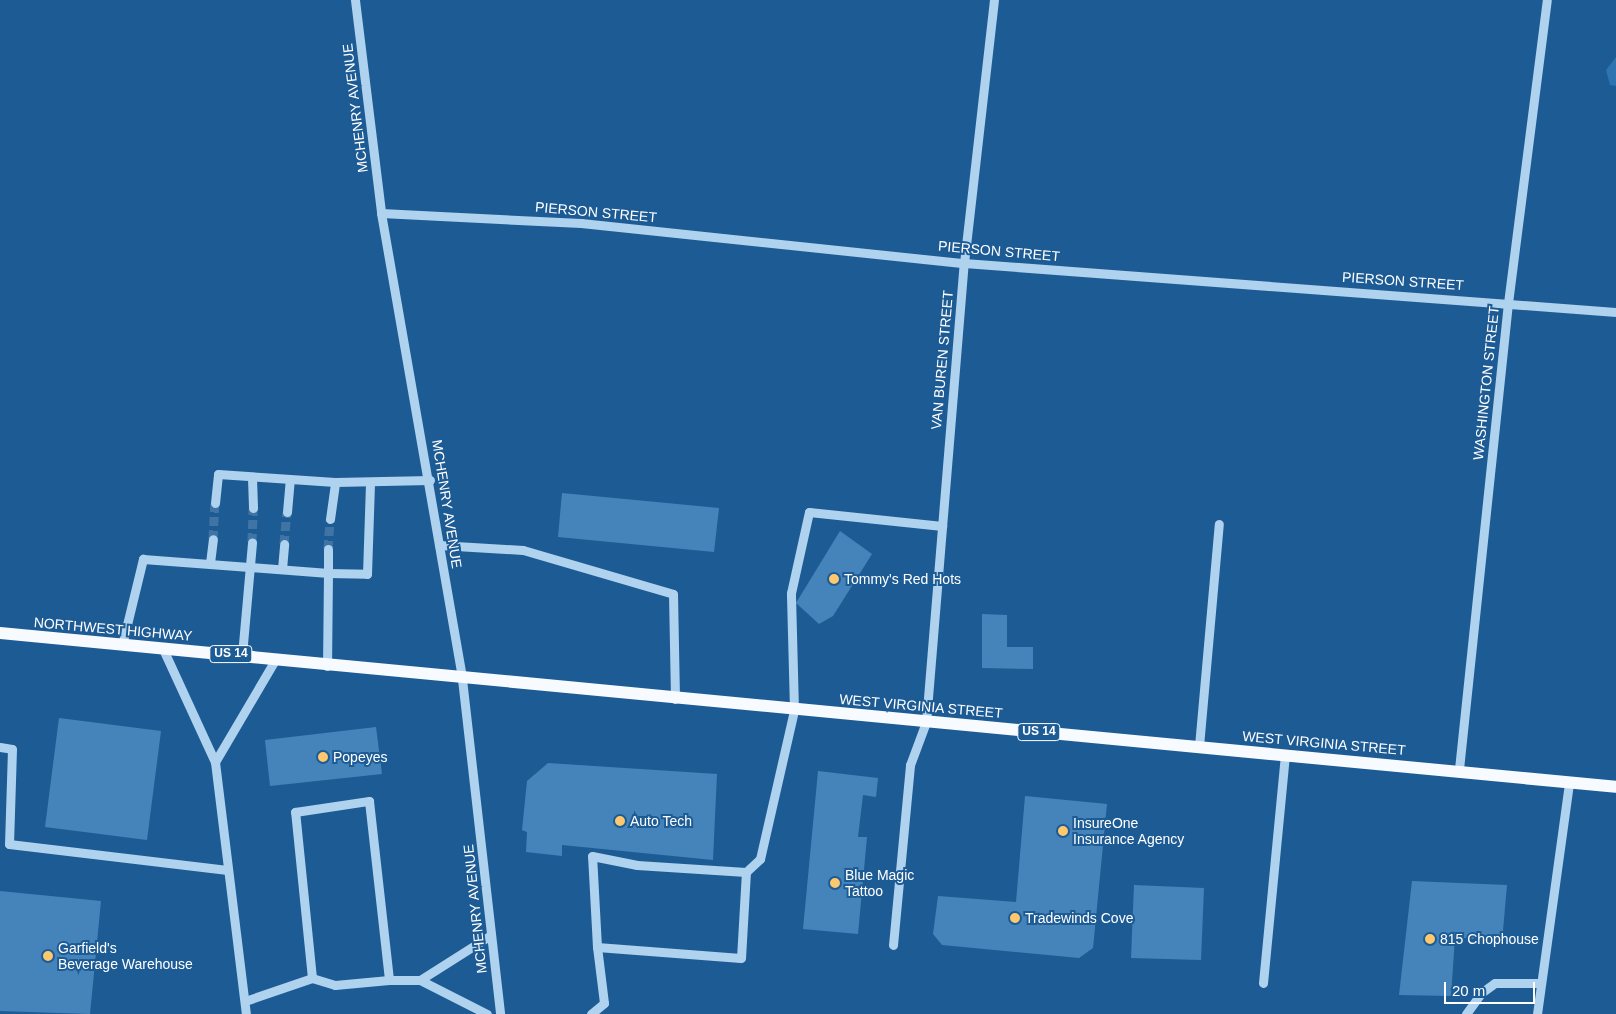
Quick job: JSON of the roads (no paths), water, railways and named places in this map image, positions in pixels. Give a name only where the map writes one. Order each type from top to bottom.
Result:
[{"type":"main road","name":"NORTHWEST HIGHWAY","points":[[0,633],[242,655],[327,666],[462,679]]},
{"type":"main road","name":"WEST VIRGINIA STREET","points":[[462,679],[1459,770],[1616,787]]},
{"type":"street","name":"MCHENRY AVENUE","points":[[355,0],[381,213],[430,480],[462,679],[500,1014]]},
{"type":"street","name":"VAN BUREN STREET","points":[[893,945],[910,765],[926,722],[964,263],[994,0]]},
{"type":"street","name":"WASHINGTON STREET","points":[[1459,770],[1508,303],[1547,0]]},
{"type":"street","name":"PIERSON STREET","points":[[381,213],[581,223],[964,263],[1616,312]]},
{"type":"street","points":[[215,502],[218,474],[252,478],[335,482],[430,480]]},
{"type":"street","points":[[252,478],[253,508]]},
{"type":"street","points":[[286,512],[290,480]]},
{"type":"street","points":[[330,519],[335,482]]},
{"type":"street","points":[[122,645],[143,559],[328,573],[367,574],[370,482]]},
{"type":"street","points":[[591,1014],[604,1003],[597,947],[592,856],[637,865],[746,872],[760,860],[794,710],[791,593],[809,512],[942,526]]},
{"type":"street","points":[[1199,746],[1219,524]]},
{"type":"street","points":[[210,563],[213,539]]},
{"type":"street","points":[[242,655],[252,566],[252,542]]},
{"type":"street","points":[[282,569],[284,544]]},
{"type":"street","points":[[439,545],[523,550],[673,594],[675,699]]},
{"type":"street","points":[[327,666],[328,549]]},
{"type":"street","points":[[163,649],[215,762],[246,1014]]},
{"type":"street","points":[[215,762],[275,660]]},
{"type":"street","points":[[0,747],[12,748],[9,844],[228,870]]},
{"type":"street","points":[[1263,983],[1285,754]]},
{"type":"street","points":[[1537,1014],[1538,983],[1569,782]]},
{"type":"street","points":[[312,978],[295,812],[369,801],[389,980]]},
{"type":"street","points":[[597,947],[741,958],[746,872]]},
{"type":"street","points":[[420,980],[491,935]]},
{"type":"street","points":[[244,1001],[312,978],[335,985],[389,980],[420,980],[487,1014]]},
{"type":"street","points":[[1466,1014],[1481,993],[1496,983],[1538,983]]},
{"type":"tunnel","points":[[213,539],[215,503]]},
{"type":"tunnel","points":[[252,542],[253,508]]},
{"type":"tunnel","points":[[284,544],[287,512]]},
{"type":"tunnel","points":[[328,549],[330,519]]},
{"type":"place","name":"Tommy's Red Hots","points":[[834,579]]},
{"type":"place","name":"Popeyes","points":[[323,757]]},
{"type":"place","name":"Auto Tech","points":[[620,821]]},
{"type":"place","name":"InsureOne Insurance Agency","points":[[1063,831]]},
{"type":"place","name":"Blue Magic Tattoo","points":[[835,883]]},
{"type":"place","name":"Tradewinds Cove","points":[[1015,918]]},
{"type":"place","name":"815 Chophouse","points":[[1430,939]]},
{"type":"place","name":"Garfield's Beverage Warehouse","points":[[48,956]]}]
